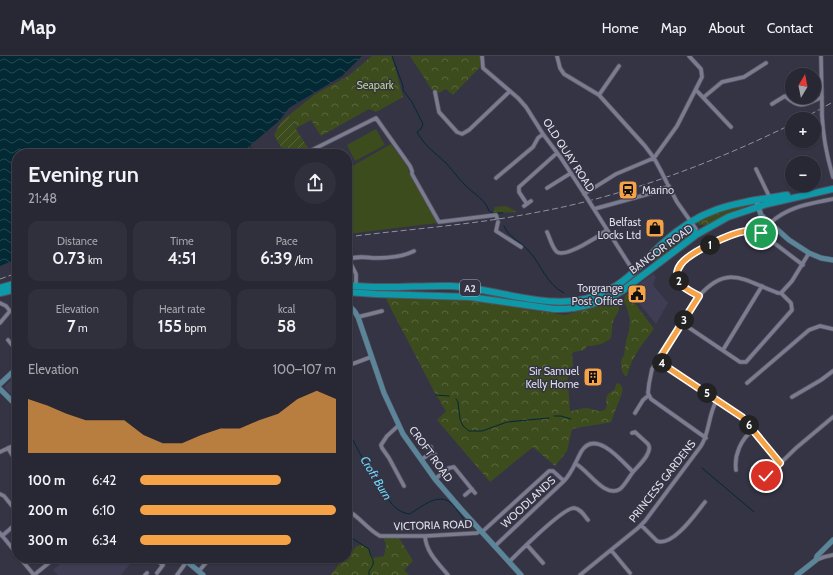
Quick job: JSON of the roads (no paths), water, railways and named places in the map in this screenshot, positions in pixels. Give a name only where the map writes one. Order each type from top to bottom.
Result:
[{"type":"highway","name":"BANGOR ROAD","points":[[356,290],[470,297],[554,309],[574,308],[590,305],[616,294],[698,234],[728,217],[758,203],[833,189]]},
{"type":"highway","name":"A2","points":[[352,291],[451,286],[537,300],[560,302],[591,298],[622,282],[634,272],[661,244],[688,223],[714,210],[746,202],[758,203],[770,198],[809,193]]},
{"type":"highway","points":[[688,223],[698,234]]},
{"type":"highway","points":[[0,288],[12,285]]},
{"type":"highway","name":"A2","points":[[352,288],[356,290]]},
{"type":"highway","points":[[0,293],[12,290]]},
{"type":"highway","points":[[573,301],[574,308]]},
{"type":"street","name":"OLD QUAY ROAD","points":[[482,56],[483,68],[526,107],[571,173],[634,272]]},
{"type":"street","points":[[557,56],[560,68],[564,74],[599,96],[654,158],[688,223]]},
{"type":"street","points":[[585,196],[616,174],[623,173],[654,158],[671,136],[696,90],[702,73],[701,69],[689,56]]},
{"type":"street","points":[[821,56],[822,115],[826,148],[833,177]]},
{"type":"street","points":[[704,97],[722,82],[744,77],[766,63]]},
{"type":"street","points":[[599,96],[620,66]]},
{"type":"street","points":[[696,90],[731,128]]},
{"type":"street","points":[[435,92],[438,112],[457,132],[462,134],[469,130],[510,91]]},
{"type":"street","points":[[772,104],[785,96],[793,104],[799,105],[822,97]]},
{"type":"street","points":[[314,149],[376,118],[410,166],[412,174],[439,222],[496,215],[498,220],[496,231],[521,247]]},
{"type":"street","points":[[496,178],[533,147],[538,138],[543,134]]},
{"type":"street","points":[[531,201],[525,205],[519,192],[520,186],[557,153]]},
{"type":"street","points":[[756,169],[770,198]]},
{"type":"street","points":[[547,188],[571,173]]},
{"type":"street","points":[[593,207],[646,195],[668,184]]},
{"type":"street","points":[[770,223],[780,214],[794,208],[833,199]]},
{"type":"street","points":[[758,203],[761,215],[789,240],[809,253],[821,258],[833,260]]},
{"type":"street","points":[[547,232],[555,250],[563,253],[580,246],[607,230]]},
{"type":"street","points":[[699,296],[687,289],[681,283],[677,276],[679,266],[699,251],[738,232],[752,230],[761,233],[803,265]]},
{"type":"street","points":[[352,257],[386,257],[413,253]]},
{"type":"street","points":[[781,293],[792,281],[809,253]]},
{"type":"street","points":[[352,266],[356,274],[356,290]]},
{"type":"street","points":[[682,323],[740,362],[745,363],[749,361],[792,310],[791,303],[781,293],[744,278],[726,278],[714,282],[699,296],[658,361],[650,374],[649,395],[652,400],[706,438]]},
{"type":"street","points":[[723,350],[762,286]]},
{"type":"street","points":[[0,303],[6,306],[10,311],[0,323]]},
{"type":"street","name":"CROFT ROAD","points":[[352,309],[358,317],[384,394],[403,434],[435,479],[521,575]]},
{"type":"street","points":[[358,317],[382,310]]},
{"type":"street","points":[[747,383],[809,330],[820,326],[833,328]]},
{"type":"street","points":[[8,340],[12,345]]},
{"type":"street","points":[[352,364],[371,357]]},
{"type":"street","points":[[658,361],[742,417],[780,463]]},
{"type":"street","points":[[792,397],[833,371]]},
{"type":"street","points":[[0,384],[12,373]]},
{"type":"street","points":[[0,389],[12,401]]},
{"type":"street","points":[[635,413],[643,400],[649,395]]},
{"type":"street","name":"PRINCESS GARDENS","points":[[580,575],[641,525],[695,455],[706,438],[711,409],[717,400]]},
{"type":"street","points":[[758,485],[780,463],[833,417]]},
{"type":"street","points":[[399,425],[387,436],[381,445],[404,486]]},
{"type":"street","points":[[736,470],[735,462],[743,440],[752,430]]},
{"type":"street","points":[[576,464],[604,488],[611,491],[621,489],[648,452],[649,448],[648,444],[635,432],[632,433]]},
{"type":"street","points":[[564,481],[576,464],[582,451],[592,444],[598,444],[610,449],[633,472]]},
{"type":"street","points":[[0,452],[12,446]]},
{"type":"street","points":[[9,447],[12,451]]},
{"type":"street","points":[[9,447],[12,453]]},
{"type":"street","points":[[421,460],[433,453],[431,447]]},
{"type":"street","points":[[435,479],[449,468],[454,467],[475,493]]},
{"type":"street","name":"WOODLANDS","points":[[481,532],[550,470],[564,481],[494,546]]},
{"type":"street","points":[[465,495],[472,489]]},
{"type":"street","points":[[0,494],[4,496],[12,506]]},
{"type":"street","points":[[641,525],[656,541],[664,542],[682,530],[705,502]]},
{"type":"street","points":[[509,562],[554,520],[569,509],[575,508],[580,510],[588,520]]},
{"type":"street","name":"VICTORIA ROAD","points":[[352,514],[380,536],[424,536],[481,532]]},
{"type":"street","points":[[12,526],[1,534],[12,548]]},
{"type":"street","points":[[424,536],[425,544],[429,551],[448,575]]},
{"type":"street","points":[[816,560],[817,556],[833,540]]},
{"type":"street","points":[[527,545],[543,563]]},
{"type":"street","points":[[611,550],[630,573]]},
{"type":"street","points":[[797,575],[816,560],[833,555]]},
{"type":"street","points":[[24,563],[34,575],[49,563]]},
{"type":"street","points":[[157,573],[163,565],[161,563]]},
{"type":"street","points":[[177,575],[183,563]]},
{"type":"street","points":[[189,563],[201,573],[207,563]]},
{"type":"water","points":[[0,56],[362,56],[342,76],[289,108],[279,121],[246,149],[12,149],[12,261],[0,266]]},
{"type":"waterway","points":[[392,56],[403,86],[403,90],[412,102],[423,124],[421,129],[417,132],[420,137],[466,186],[482,200],[489,211],[493,213],[503,213]]},
{"type":"waterway","points":[[504,226],[509,234],[525,247],[533,256],[552,284],[564,293]]},
{"type":"waterway","points":[[436,395],[449,396]]},
{"type":"waterway","points":[[456,399],[458,402],[460,419],[463,426],[469,431],[482,431],[507,422],[549,418]]},
{"type":"waterway","points":[[554,416],[561,416],[571,419]]},
{"type":"waterway","name":"Croft Burn","points":[[352,438],[362,457],[374,472],[388,499],[397,509],[410,514],[435,500],[446,500],[454,506],[469,526]]},
{"type":"waterway","points":[[702,468],[754,512]]},
{"type":"waterway","points":[[352,538],[369,549],[373,560],[369,575]]},
{"type":"railway","points":[[815,112],[833,102]]},
{"type":"railway","points":[[352,236],[464,224],[510,217],[600,198],[666,178],[698,166],[785,127]]},
{"type":"railway","points":[[0,279],[12,275]]},
{"type":"place","name":"Marino","points":[[628,190]]},
{"type":"place","name":"Belfast Locks Ltd","points":[[655,228]]},
{"type":"place","name":"Torgrange Post Office","points":[[637,294]]},
{"type":"place","name":"Sir Samuel Kelly Home","points":[[593,377]]},
{"type":"park label","name":"Seapark","points":[[375,85]]}]
